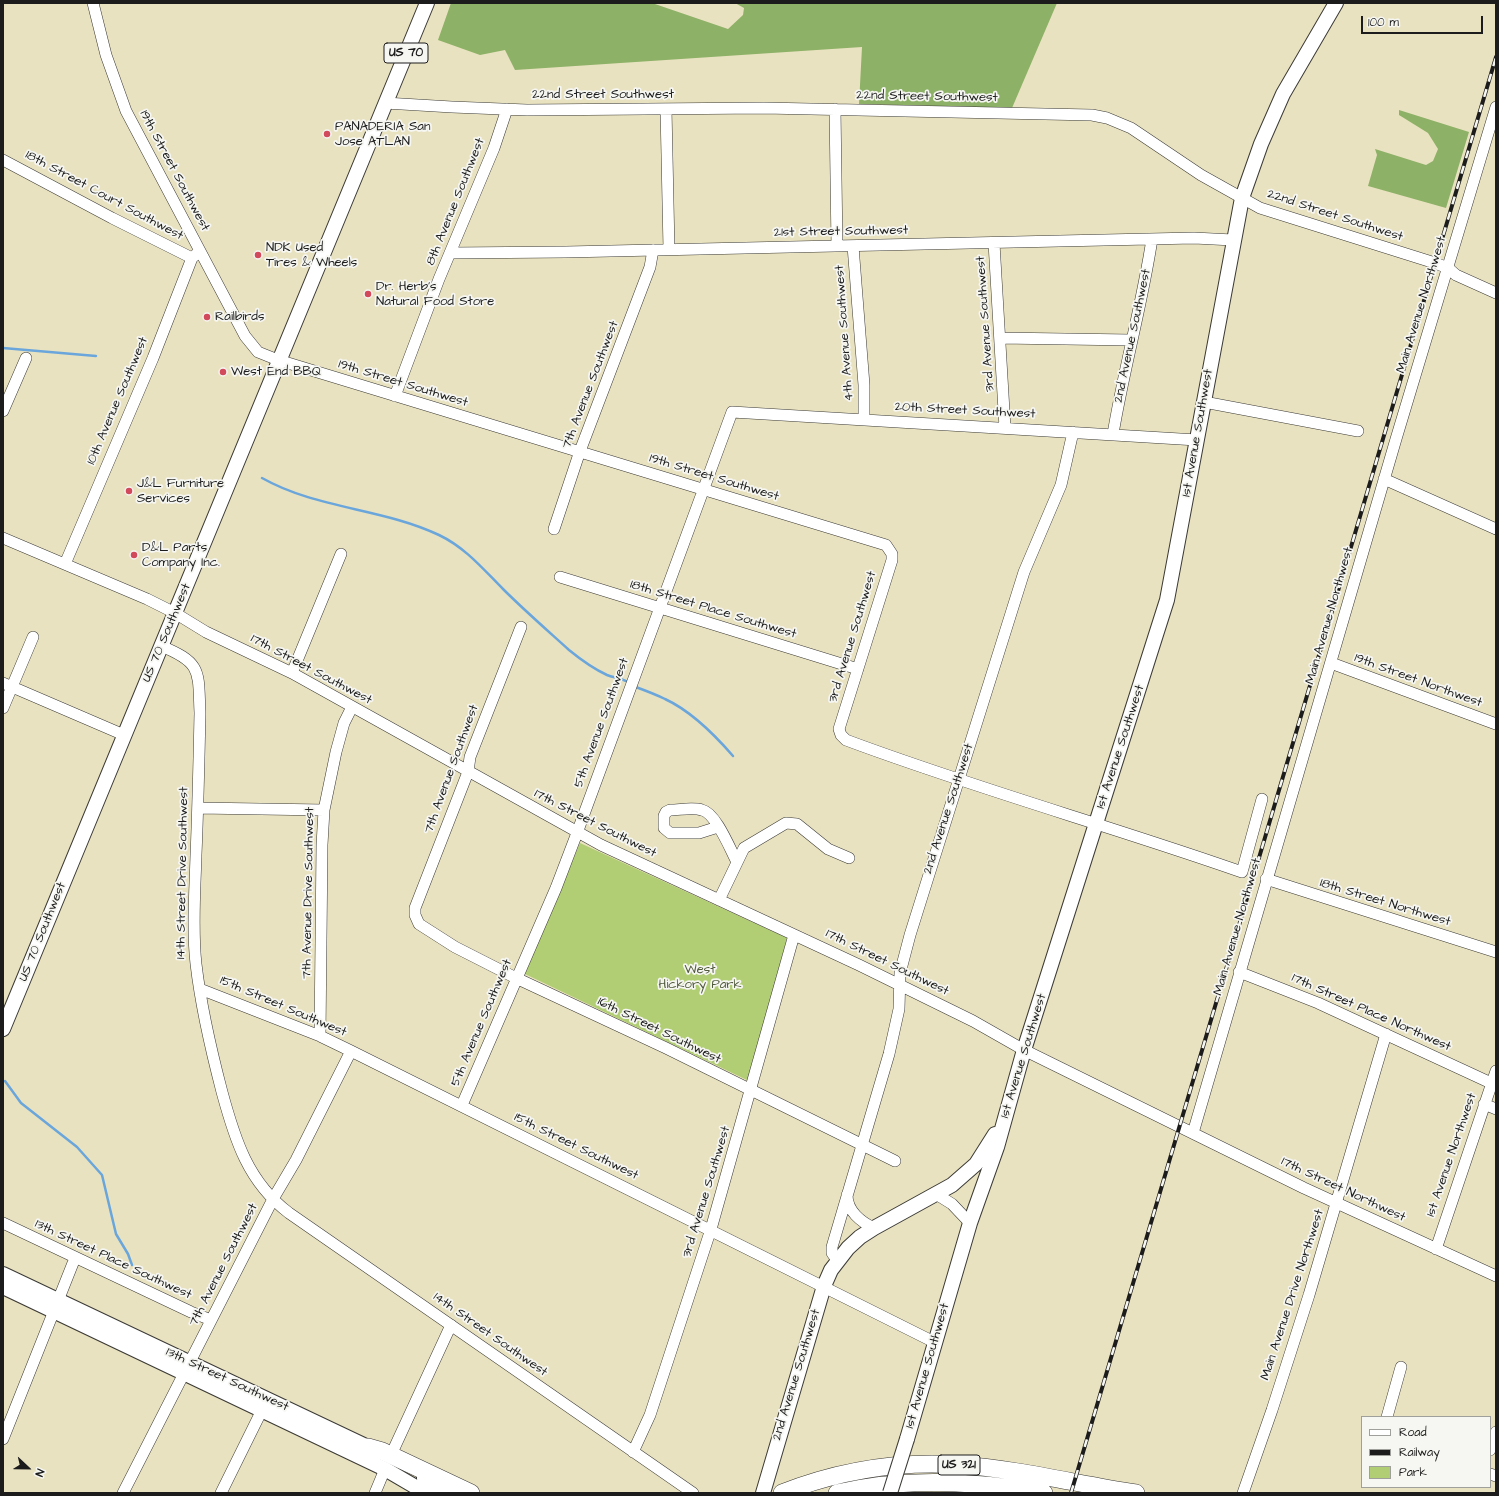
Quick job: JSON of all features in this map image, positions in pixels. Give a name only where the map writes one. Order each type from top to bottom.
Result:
[{"type":"highway","points":[[368,1447],[388,1462],[471,1493]]},
{"type":"highway","name":"US 321","points":[[782,1493],[828,1477],[869,1469],[914,1464],[959,1465],[1029,1473],[1136,1493]]},
{"type":"highway","name":"US 321","points":[[837,1493],[867,1486],[910,1482],[955,1482],[1044,1493]]},
{"type":"main road","name":"US 70","points":[[385,103],[427,3]]},
{"type":"main road","name":"1st Avenue Southwest","points":[[890,1493],[970,1223],[994,1154],[1024,1050],[1167,600],[1242,198],[1261,144],[1282,94],[1336,3]]},
{"type":"main road","name":"US 70 Southwest","points":[[3,1029],[385,103]]},
{"type":"main road","name":"2nd Avenue Southwest","points":[[763,1491],[824,1286],[837,1260],[860,1237],[952,1185],[976,1164],[993,1137],[1008,1103]]},
{"type":"main road","name":"13th Street Southwest","points":[[3,1274],[56,1305],[264,1405],[388,1462],[426,1493]]},
{"type":"main road","name":"13th Street Southwest","points":[[3,1287],[56,1305]]},
{"type":"main road","name":"13th Street Southwest","points":[[264,1405],[368,1447],[377,1455],[427,1480],[447,1493]]},
{"type":"street","name":"19th Street Southwest","points":[[93,3],[106,55],[126,111],[196,255],[245,336],[258,352],[278,360],[395,396],[886,545],[889,548]]},
{"type":"street","name":"22nd Street Southwest","points":[[385,103],[507,109],[835,109],[1050,113],[1104,117],[1131,128],[1201,175],[1242,198],[1278,214],[1435,263],[1448,268],[1456,275],[1496,293]]},
{"type":"street","name":"Main Avenue Northwest","points":[[1193,1133],[1384,479],[1496,107]]},
{"type":"street","name":"8th Avenue Southwest","points":[[395,396],[450,253],[494,148],[507,109]]},
{"type":"street","points":[[666,109],[669,250]]},
{"type":"street","points":[[835,109],[837,246]]},
{"type":"street","name":"18th Street Court Southwest","points":[[3,160],[196,255]]},
{"type":"street","name":"21st Street Southwest","points":[[450,253],[669,250],[1152,239],[1233,240]]},
{"type":"street","name":"2nd Avenue Southwest","points":[[1113,434],[1121,383],[1148,269],[1152,239]]},
{"type":"street","name":"3rd Avenue Southwest","points":[[994,243],[1005,428]]},
{"type":"street","name":"4th Avenue Southwest","points":[[853,246],[864,385],[864,419]]},
{"type":"street","name":"7th Avenue Southwest","points":[[554,530],[580,451],[644,282],[653,250]]},
{"type":"street","name":"10th Avenue Southwest","points":[[65,564],[196,255]]},
{"type":"street","points":[[1000,338],[1131,340]]},
{"type":"street","points":[[3,411],[26,358]]},
{"type":"street","points":[[1204,402],[1290,420],[1358,431]]},
{"type":"street","name":"20th Street Southwest","points":[[732,412],[1197,440]]},
{"type":"street","name":"5th Avenue Southwest","points":[[462,1105],[556,888],[732,412]]},
{"type":"street","name":"2nd Avenue Southwest","points":[[837,1260],[832,1253],[832,1247],[847,1191],[862,1146],[893,1039],[899,1009],[899,984],[910,935],[1024,572],[1061,485],[1073,432]]},
{"type":"street","points":[[1384,479],[1496,529]]},
{"type":"street","name":"17th Street Southwest","points":[[3,538],[147,599],[175,613],[206,632],[292,673],[577,833],[899,984],[973,1021],[1024,1050],[1180,1126]]},
{"type":"street","name":"3rd Avenue Southwest","points":[[889,548],[892,560],[839,729],[841,735],[846,740],[958,779]]},
{"type":"street","points":[[292,673],[341,554]]},
{"type":"street","name":"18th Street Place Southwest","points":[[560,577],[858,668]]},
{"type":"street","name":"7th Avenue Southwest","points":[[416,920],[415,908],[468,772],[470,757],[521,627]]},
{"type":"street","points":[[3,708],[7,685],[32,637]]},
{"type":"street","name":"14th Street Drive Southwest","points":[[161,646],[186,658],[193,665],[198,679],[200,713],[194,925],[196,964],[208,1037],[234,1132],[254,1178],[273,1200]]},
{"type":"street","name":"19th Street Northwest","points":[[1331,663],[1496,724]]},
{"type":"street","points":[[7,685],[124,735]]},
{"type":"street","name":"7th Avenue Drive Southwest","points":[[320,1036],[322,845],[324,810],[336,752],[344,724],[352,707]]},
{"type":"street","points":[[958,779],[1242,872],[1262,799]]},
{"type":"street","points":[[198,808],[324,810]]},
{"type":"street","points":[[720,900],[744,848],[750,843],[786,823],[791,822],[803,827],[828,849],[849,858]]},
{"type":"street","points":[[718,827],[737,862]]},
{"type":"street","name":"18th Street Northwest","points":[[1266,879],[1496,952]]},
{"type":"street","name":"16th Street Southwest","points":[[416,920],[424,929],[454,947],[516,978],[666,1048],[895,1161]]},
{"type":"street","name":"3rd Avenue Southwest","points":[[633,1452],[650,1414],[711,1229],[794,935]]},
{"type":"street","name":"17th Street Place Northwest","points":[[1239,972],[1314,1002],[1386,1034],[1491,1084]]},
{"type":"street","name":"15th Street Southwest","points":[[200,989],[320,1036],[711,1229],[934,1342]]},
{"type":"street","name":"Main Avenue Drive Northwest","points":[[1243,1493],[1272,1410],[1337,1203],[1386,1034]]},
{"type":"street","name":"7th Avenue Southwest","points":[[124,1493],[211,1320],[273,1200],[296,1160],[351,1051]]},
{"type":"street","name":"1st Avenue Northwest","points":[[1436,1249],[1496,1070]]},
{"type":"street","points":[[1484,1104],[1496,1109]]},
{"type":"street","name":"17th Street Northwest","points":[[1180,1126],[1337,1203],[1496,1276]]},
{"type":"street","points":[[847,1191],[848,1203],[852,1212],[858,1218],[874,1228]]},
{"type":"street","points":[[936,1194],[952,1204],[970,1223]]},
{"type":"street","name":"14th Street Southwest","points":[[273,1200],[693,1493]]},
{"type":"street","name":"13th Street Place Southwest","points":[[3,1223],[75,1258],[211,1320]]},
{"type":"street","points":[[3,1439],[75,1258]]},
{"type":"street","points":[[375,1493],[451,1325]]},
{"type":"street","points":[[1387,1416],[1402,1367]]},
{"type":"street","points":[[221,1493],[264,1405]]},
{"type":"street","points":[[1491,1447],[1496,1432]]},
{"type":"green space","points":[[451,3],[652,3],[728,29],[743,15],[744,8],[735,3],[1057,3],[1012,108],[859,104],[862,47],[515,70],[505,50],[480,55],[438,40]]},
{"type":"green space","points":[[1399,110],[1469,132],[1446,208],[1368,186],[1377,155],[1375,149],[1426,165],[1433,161],[1438,149],[1428,133],[1399,115]]},
{"type":"green space","name":"West Hickory Park","points":[[580,843],[787,938],[749,1081],[525,974]]},
{"type":"waterway","points":[[3,348],[96,356]]},
{"type":"waterway","points":[[262,478],[305,496],[327,503],[395,519],[417,526],[449,540],[474,559],[519,605],[569,650],[602,673],[629,683]]},
{"type":"waterway","points":[[633,686],[661,697],[684,710],[710,731],[733,756]]},
{"type":"waterway","points":[[5,1081],[21,1103],[77,1147],[102,1175],[116,1234],[128,1254],[132,1265]]},
{"type":"railway","points":[[1071,1493],[1496,57]]},
{"type":"place","name":"PANADERIA San Jose ATLAN","points":[[327,134]]},
{"type":"place","name":"NDK Used Tires & Wheels","points":[[258,255]]},
{"type":"place","name":"Dr. Herb's Natural Food Store","points":[[368,294]]},
{"type":"place","name":"Railbirds","points":[[207,317]]},
{"type":"place","name":"West End BBQ","points":[[223,372]]},
{"type":"place","name":"J&L Furniture Services","points":[[129,491]]},
{"type":"place","name":"D&L Parts Company Inc.","points":[[134,555]]}]
